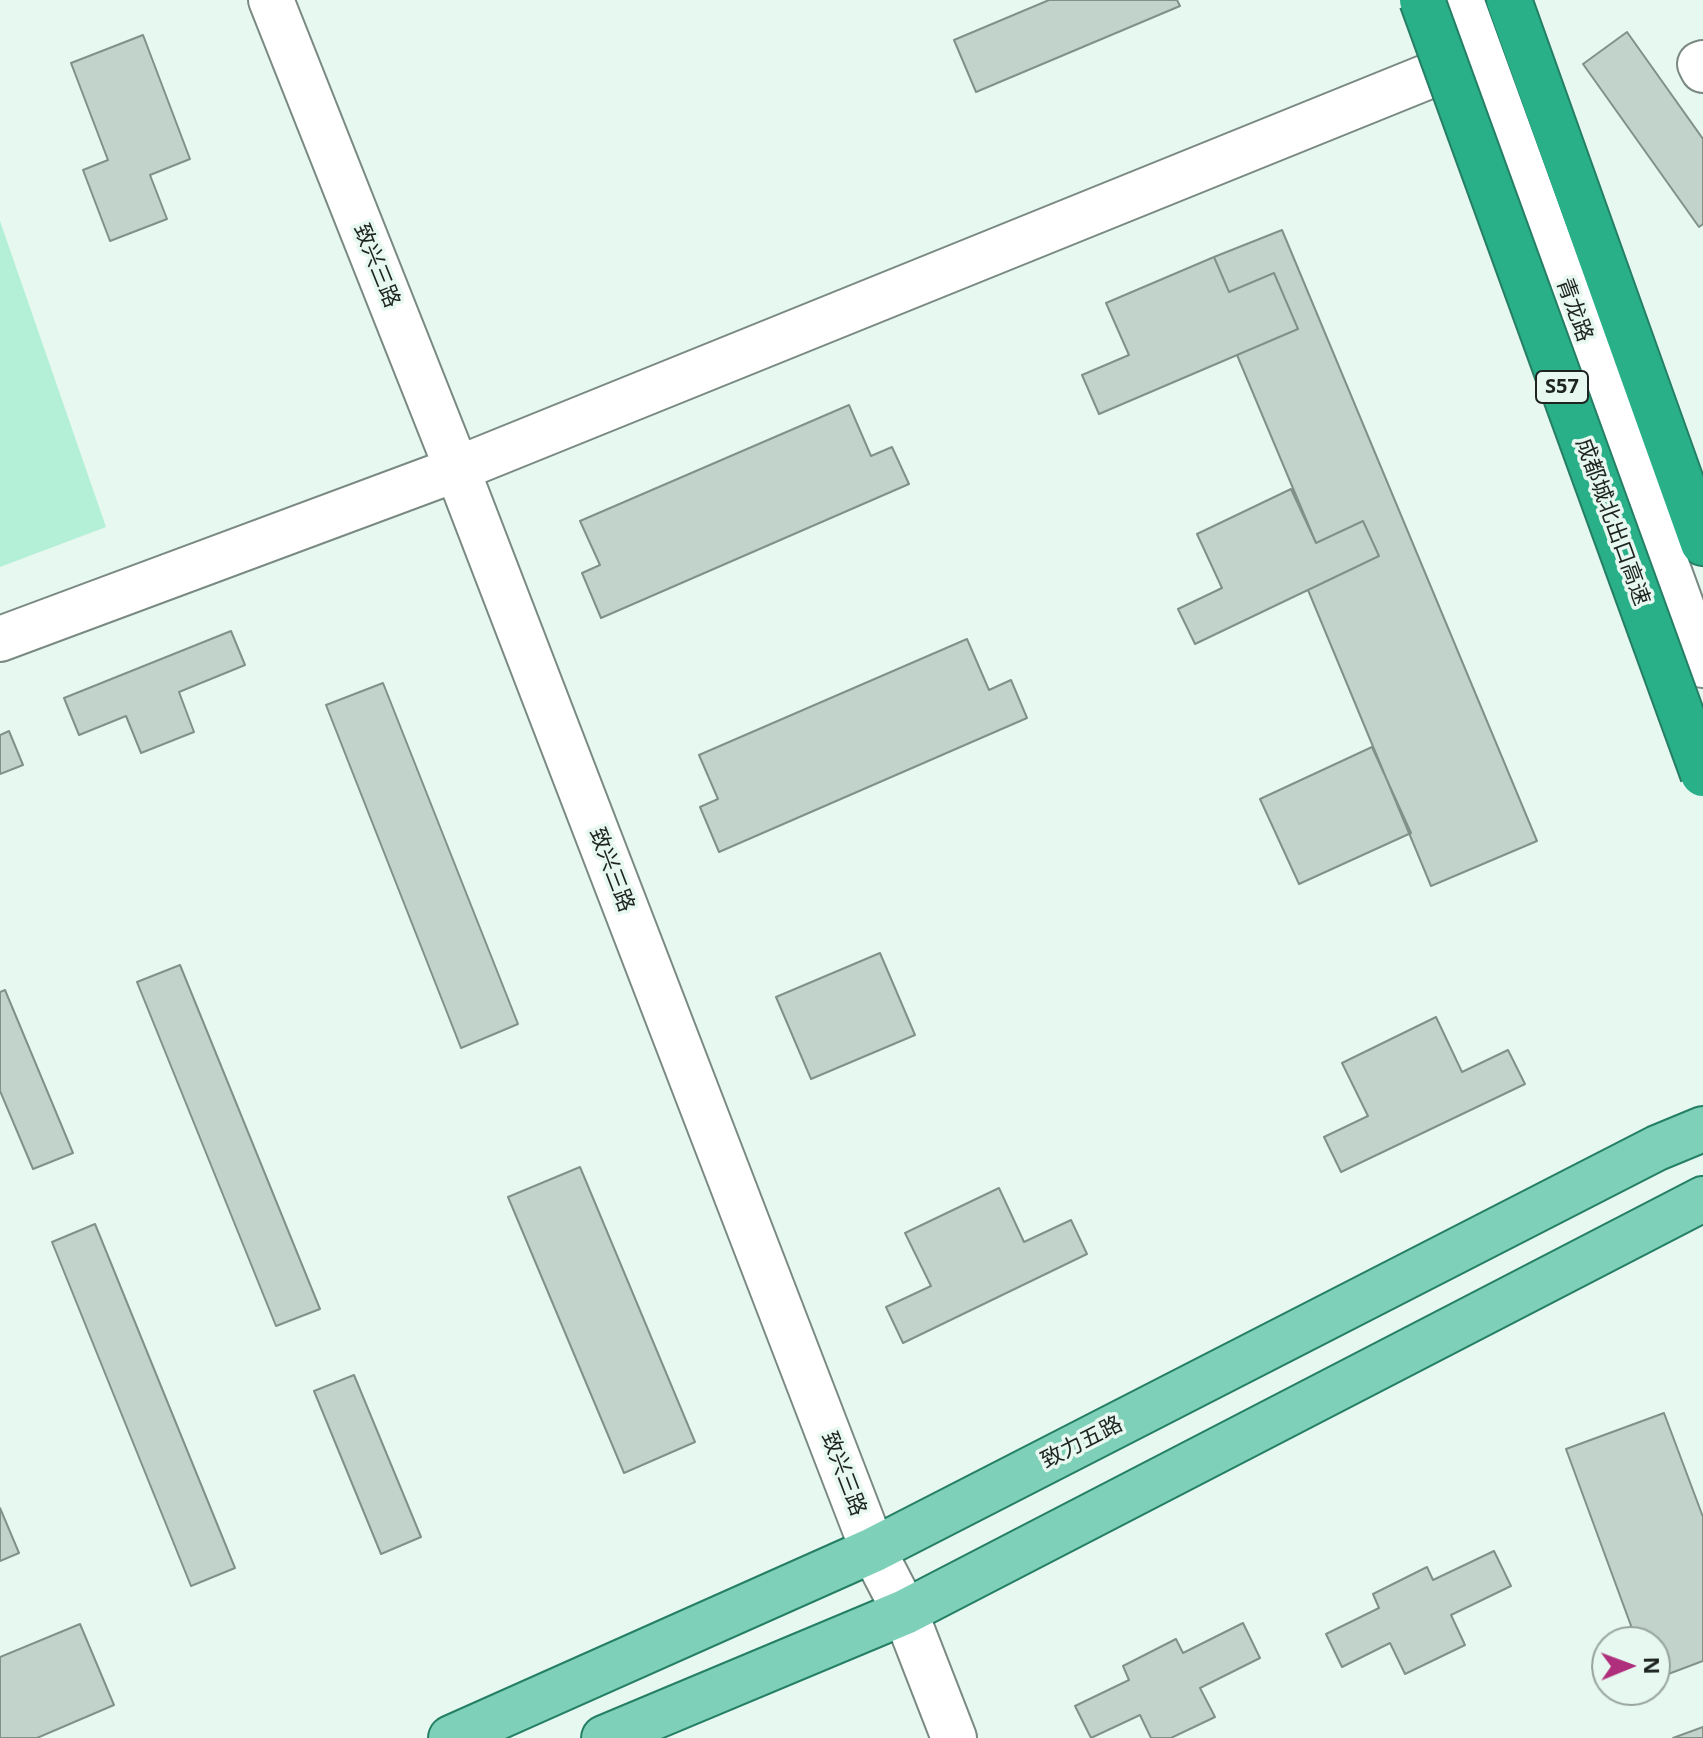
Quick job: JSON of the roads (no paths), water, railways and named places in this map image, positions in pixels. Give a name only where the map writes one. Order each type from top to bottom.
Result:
[{"type":"highway","name":"成都城北出口高速","points":[[1422,0],[1703,774]]},
{"type":"highway","points":[[1509,0],[1703,543]]},
{"type":"main road","name":"致力五路","points":[[451,1738],[873,1550],[1657,1148],[1703,1129]]},
{"type":"main road","points":[[604,1738],[905,1612],[1703,1199]]},
{"type":"street","name":"致兴三路","points":[[271,0],[457,469],[873,1550],[905,1612],[954,1738]]},
{"type":"street","name":"青龙路","points":[[1461,0],[1703,665]]},
{"type":"street","points":[[0,639],[457,469],[1481,55]]},
{"type":"street","points":[[1703,63],[1700,64],[1703,70]]}]
